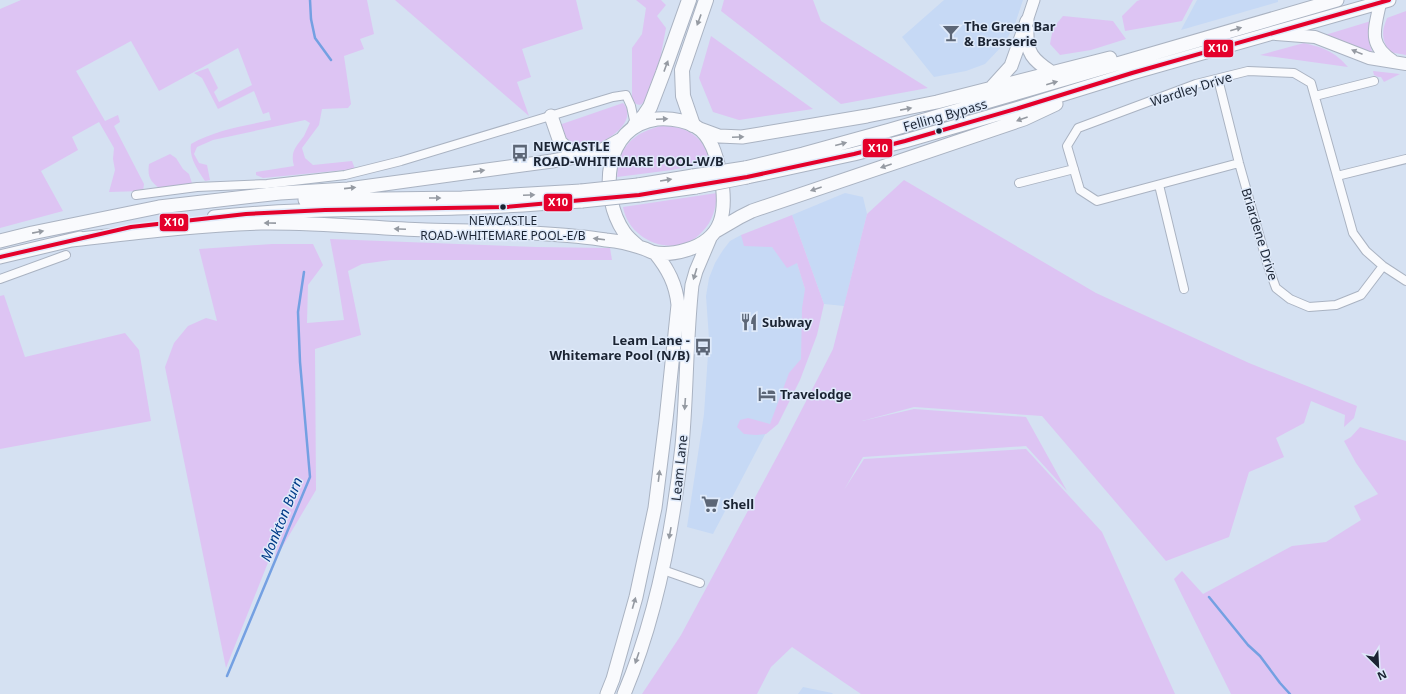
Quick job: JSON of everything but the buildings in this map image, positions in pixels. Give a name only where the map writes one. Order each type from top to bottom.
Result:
[{"type":"highway","points":[[0,241],[159,207],[280,194],[348,189],[522,166],[576,157],[601,151],[623,137],[650,107],[690,0]]},
{"type":"highway","points":[[706,0],[682,70],[682,80],[683,96],[697,127],[711,144],[716,155],[721,178],[723,210],[713,235]]},
{"type":"highway","name":"Felling Bypass","points":[[746,172],[803,154],[1337,0]]},
{"type":"highway","name":"Felling Bypass","points":[[72,240],[131,227],[246,214],[325,210],[506,207],[581,196],[639,190],[746,172],[815,163],[905,141],[1384,1]]},
{"type":"highway","points":[[1027,21],[1026,42],[1029,51],[1033,59],[1051,72]]},
{"type":"highway","points":[[991,88],[1011,66],[1027,21]]},
{"type":"highway","points":[[635,125],[646,121],[662,119],[682,121],[719,136],[734,138],[789,130],[915,107],[1117,56],[1159,52]]},
{"type":"highway","points":[[0,256],[72,240],[199,227],[263,223],[426,230],[517,232],[606,240],[638,246],[655,253],[675,252],[695,247],[740,217],[752,211],[1024,118],[1109,81]]},
{"type":"highway","points":[[551,116],[560,142],[576,157]]},
{"type":"highway","points":[[623,137],[614,152],[611,161],[610,192],[619,223],[625,234],[638,246]]},
{"type":"highway","name":"Felling Bypass","points":[[90,222],[167,210],[271,201],[581,196]]},
{"type":"highway","name":"Leam Lane","points":[[624,694],[640,650],[664,570],[682,445],[692,285],[696,271],[713,235]]},
{"type":"highway","name":"Leam Lane","points":[[607,694],[613,679],[636,597],[655,508],[666,420],[677,301],[676,290],[671,275],[655,253]]},
{"type":"main road","points":[[1027,21],[1034,0]]},
{"type":"main road","points":[[1384,1],[1374,32],[1375,42],[1384,55],[1400,63]]},
{"type":"main road","points":[[1269,34],[1303,35],[1315,37],[1369,58],[1400,63]]},
{"type":"street","name":"Wardley Drive","points":[[1239,163],[1097,201],[1080,190],[1067,146],[1078,128],[1196,84],[1248,71],[1294,73],[1311,83],[1353,233],[1366,251],[1383,266],[1406,281]]},
{"type":"street","name":"Briardene Drive","points":[[1218,79],[1239,163],[1268,266],[1276,288],[1290,299],[1309,307],[1336,305],[1361,295],[1383,266]]},
{"type":"street","points":[[1315,96],[1374,81]]},
{"type":"street","points":[[136,195],[197,186],[267,184],[345,175],[401,161],[613,97],[626,95],[631,106],[635,125]]},
{"type":"street","points":[[1337,176],[1406,159]]},
{"type":"street","points":[[1019,184],[1074,169]]},
{"type":"street","points":[[1159,185],[1184,289]]},
{"type":"street","points":[[0,279],[66,255]]},
{"type":"street","points":[[664,570],[700,583]]},
{"type":"shaded area","points":[[21,0],[367,0],[374,34],[360,39],[364,49],[344,56],[351,104],[348,108],[322,109],[319,125],[302,148],[305,158],[313,165],[352,161],[355,169],[263,178],[256,175],[256,172],[294,166],[294,150],[304,136],[310,123],[305,120],[213,140],[197,147],[194,154],[199,163],[207,165],[210,180],[205,181],[192,159],[191,144],[220,132],[271,120],[269,112],[263,114],[254,91],[218,109],[202,78],[194,73],[208,68],[218,88],[214,92],[219,102],[252,85],[238,48],[159,91],[131,41],[76,71],[105,121],[118,115],[120,122],[114,126],[144,184],[143,191],[109,192],[115,170],[113,159],[114,148],[99,122],[72,137],[78,150],[41,171],[63,211],[0,228],[0,9]]},
{"type":"shaded area","points":[[395,0],[576,0],[583,29],[522,49],[531,77],[517,82],[529,116]]},
{"type":"shaded area","points":[[636,0],[661,0],[666,5],[657,16],[666,28],[659,65],[646,101],[640,105],[636,104],[632,99],[632,48],[642,34],[646,8]]},
{"type":"shaded area","points":[[724,0],[813,0],[821,21],[928,88],[841,104],[721,11]]},
{"type":"shaded area","points":[[944,0],[1023,0],[1015,24],[1004,44],[985,64],[966,71],[934,77],[902,37]]},
{"type":"shaded area","points":[[1193,0],[1182,21],[1125,31],[1122,16],[1137,1]]},
{"type":"shaded area","points":[[1197,0],[1278,0],[1278,2],[1181,30]]},
{"type":"shaded area","points":[[1406,11],[1406,55],[1389,52],[1383,35],[1387,18]]},
{"type":"shaded area","points":[[1063,16],[1113,21],[1126,39],[1091,50],[1060,55],[1050,44],[1053,28]]},
{"type":"shaded area","points":[[1371,21],[1369,42],[1373,55],[1325,35]]},
{"type":"shaded area","points":[[711,36],[813,109],[739,120],[713,112],[699,78]]},
{"type":"shaded area","points":[[1304,43],[1328,51],[1338,57],[1348,67],[1260,55]]},
{"type":"shaded area","points":[[1373,71],[1400,74],[1384,82],[1381,77],[1374,75]]},
{"type":"shaded area","points":[[623,103],[627,112],[626,121],[620,129],[599,143],[579,149],[572,147],[559,129],[562,124]]},
{"type":"shaded area","points":[[662,126],[680,128],[694,135],[704,146],[710,162],[672,170],[617,177],[619,161],[625,147],[641,133]]},
{"type":"shaded area","points":[[170,154],[176,158],[183,169],[189,174],[192,183],[162,190],[155,185],[149,176],[149,164]]},
{"type":"shaded area","points":[[904,180],[1096,293],[1249,363],[1357,406],[1354,418],[1344,427],[1345,415],[1311,401],[1304,423],[1276,438],[1284,457],[1249,472],[1229,537],[1166,561],[1042,416],[914,407],[862,421],[914,409],[1026,417],[1067,491],[1026,446],[863,457],[844,490],[864,459],[1026,449],[1102,532],[1175,694],[861,694],[792,647],[771,667],[757,694],[642,694],[681,635],[786,440],[833,349],[867,214]]},
{"type":"shaded area","points":[[717,193],[713,214],[706,228],[692,240],[680,245],[668,246],[655,243],[644,238],[634,230],[627,219],[623,207]]},
{"type":"shaded area","points":[[845,193],[863,197],[867,214],[844,306],[824,304],[792,215]]},
{"type":"shaded area","points":[[792,215],[824,304],[817,335],[800,380],[778,424],[766,434],[744,434],[737,427],[740,420],[748,418],[770,424],[789,373],[801,359],[802,308],[805,289],[797,263],[787,268],[772,247],[744,246],[741,235]]},
{"type":"shaded area","points":[[741,235],[772,247],[797,263],[805,289],[801,359],[770,425],[713,534],[687,527],[704,414],[709,339],[706,296],[709,278],[715,263],[730,241]]},
{"type":"shaded area","points":[[330,239],[536,247],[610,248],[612,260],[391,260],[362,264],[348,271],[361,335],[315,349],[316,490],[274,561],[279,535],[226,668],[165,367],[174,343],[188,326],[206,318],[217,321],[199,249],[272,244],[313,244],[323,265],[308,285],[307,323],[344,320]]},
{"type":"shaded area","points":[[4,295],[25,357],[125,333],[139,350],[151,421],[0,449],[0,296]]},
{"type":"shaded area","points":[[1360,427],[1406,441],[1406,694],[1231,694],[1174,579],[1182,571],[1203,594],[1292,546],[1326,542],[1361,520],[1354,506],[1378,494],[1356,463],[1344,441],[1351,437]]},
{"type":"shaded area","points":[[803,687],[832,693],[833,694],[798,694]]},
{"type":"waterway","points":[[310,0],[311,19],[315,38],[331,60]]},
{"type":"waterway","name":"Monkton Burn","points":[[227,676],[310,477],[300,362],[298,312],[304,272]]},
{"type":"waterway","points":[[1209,597],[1248,645],[1260,656],[1290,694]]},
{"type":"transit line","name":"X10","points":[[0,257],[131,227],[246,214],[325,210],[506,207],[639,195],[747,177],[854,154],[905,141],[1132,73],[1389,0]]},
{"type":"place","name":"The Green Bar & Brasserie","points":[[951,33]]},
{"type":"place","name":"NEWCASTLE ROAD-WHITEMARE POOL-W/B","points":[[520,153]]},
{"type":"place","name":"NEWCASTLE ROAD-WHITEMARE POOL-E/B","points":[[503,207]]},
{"type":"place","name":"Subway","points":[[749,322]]},
{"type":"place","name":"Leam Lane - Whitemare Pool (N/B)","points":[[703,347]]},
{"type":"place","name":"Travelodge","points":[[767,394]]},
{"type":"place","name":"Shell","points":[[710,504]]}]
